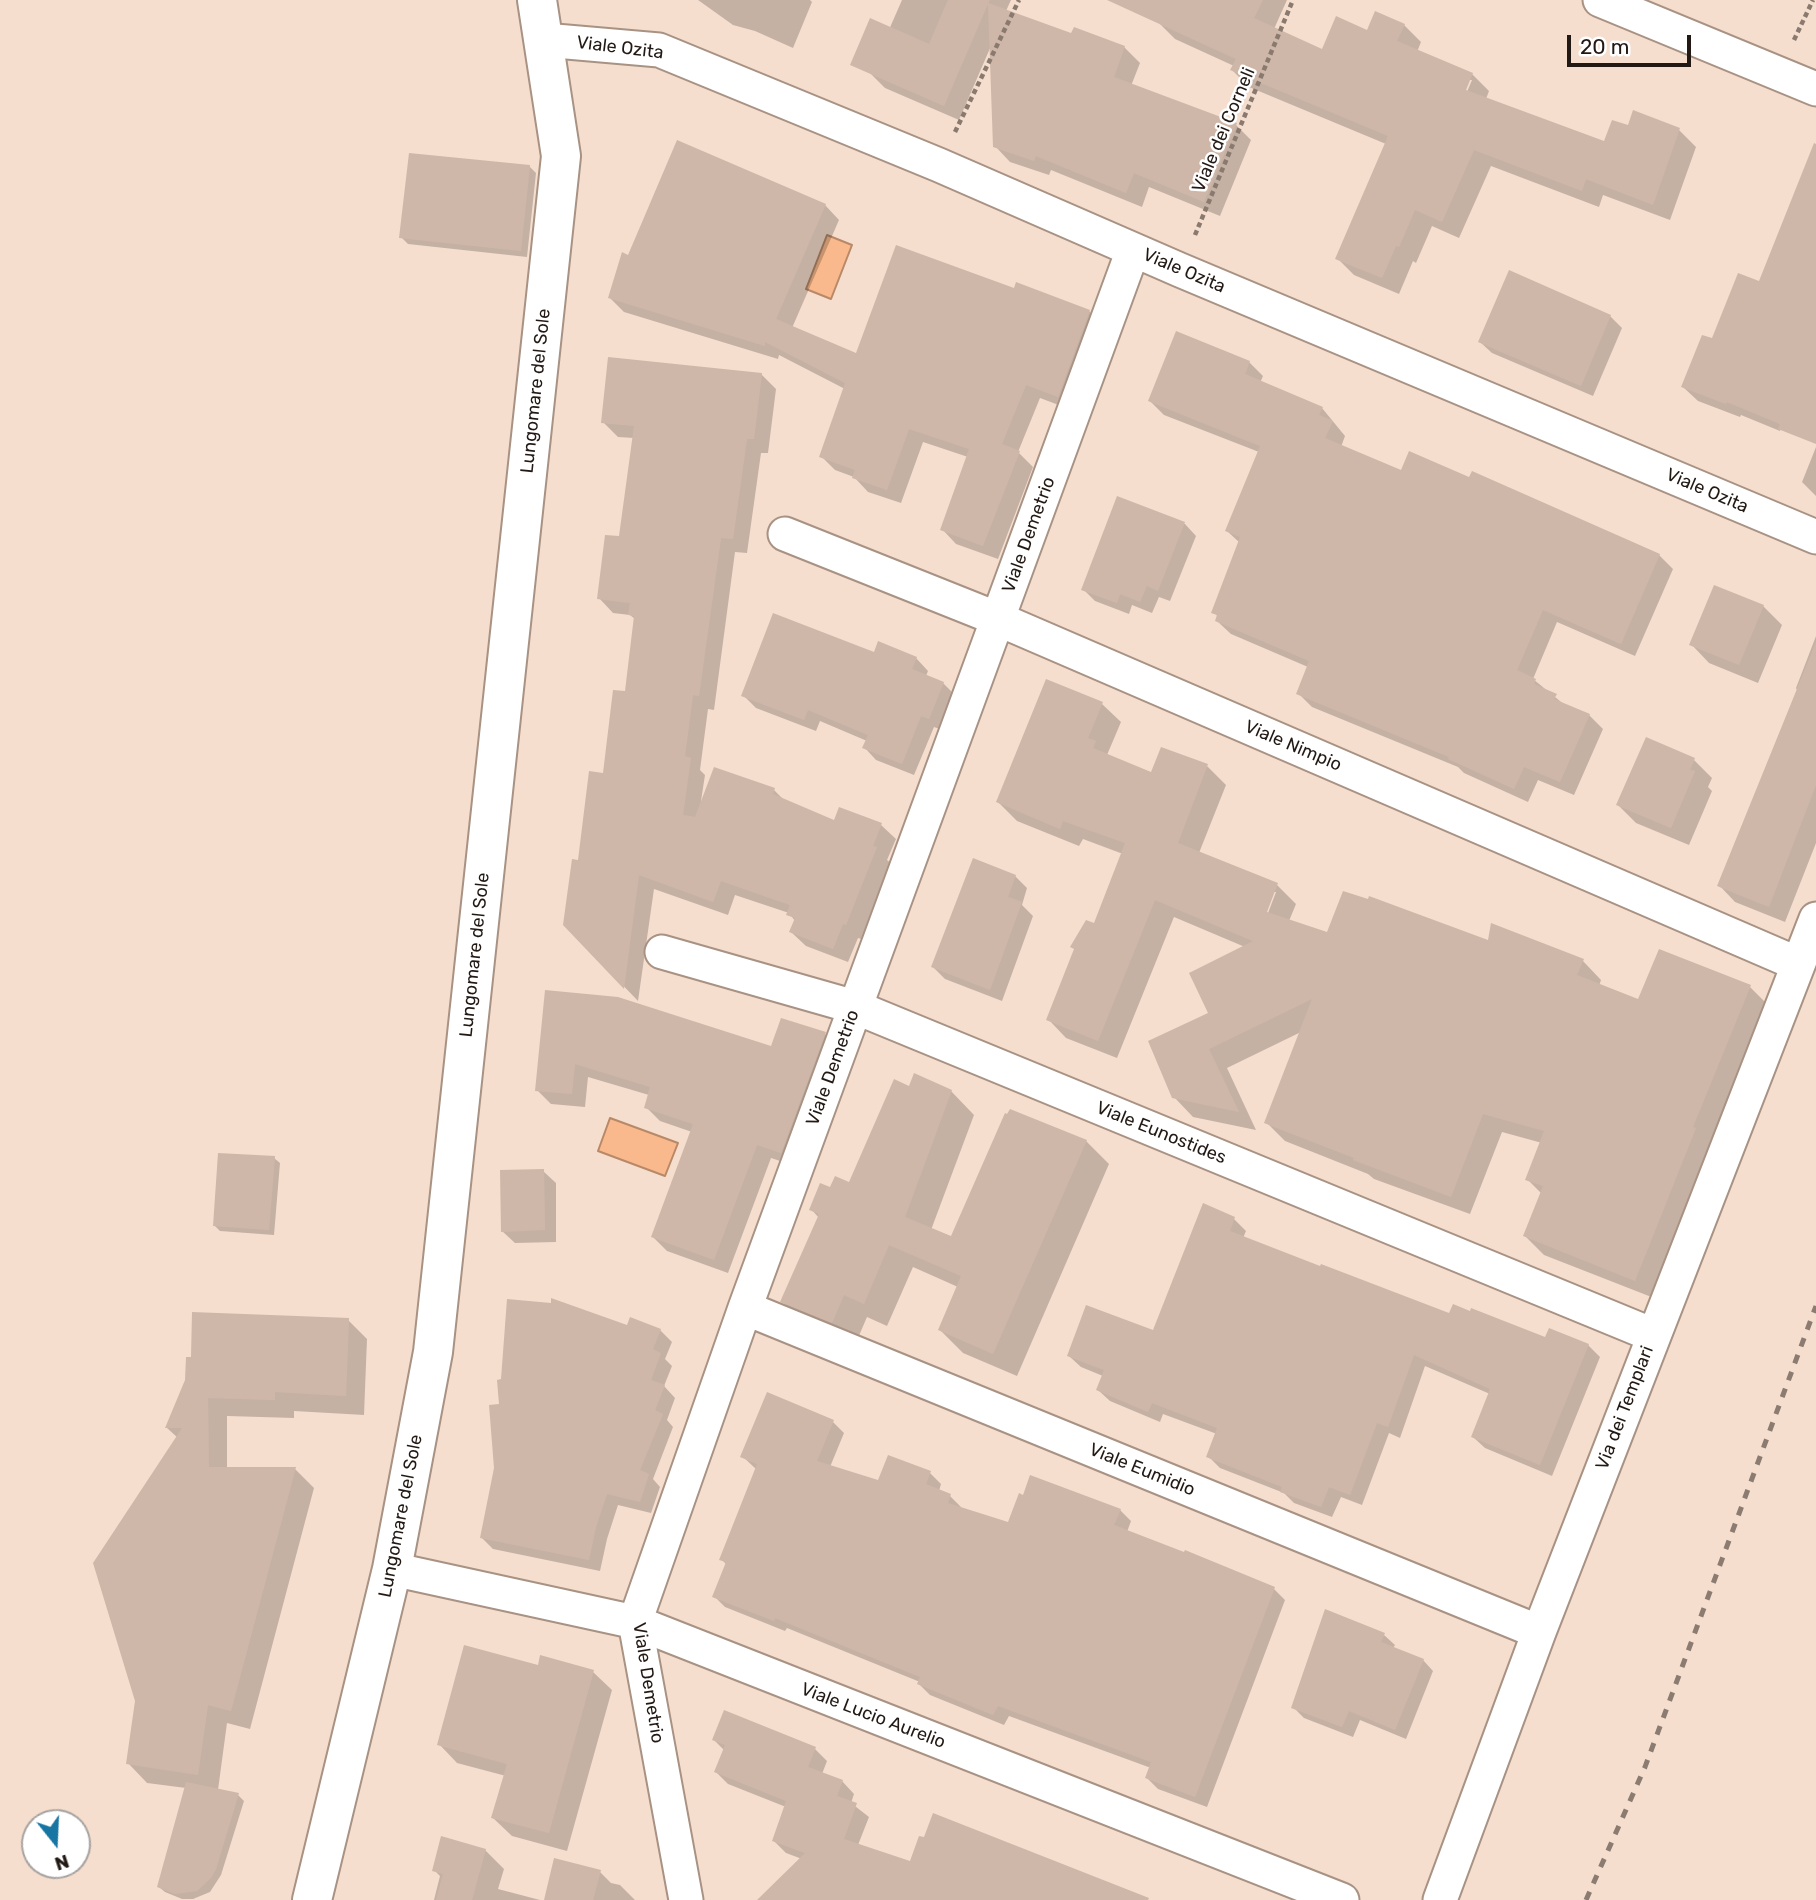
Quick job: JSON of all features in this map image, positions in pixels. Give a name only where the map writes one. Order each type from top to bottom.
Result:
[{"type":"street","points":[[1600,0],[1816,89]]},
{"type":"street","name":"Viale Ozita","points":[[539,11],[659,50],[939,165],[1180,270],[1816,537]]},
{"type":"street","name":"Lungomare del Sole","points":[[312,1900],[392,1569],[433,1352],[561,156],[539,11]]},
{"type":"street","name":"Viale Demetrio","points":[[686,1900],[635,1622],[745,1308],[1133,250]]},
{"type":"street","name":"Viale Nimpio","points":[[785,534],[998,619],[1798,964]]},
{"type":"street","name":"Via dei Templari","points":[[1440,1900],[1539,1632],[1816,919]]},
{"type":"street","name":"Viale Eunostides","points":[[662,952],[856,1007],[1653,1335]]},
{"type":"street","name":"Viale Eumidio","points":[[745,1308],[1539,1632]]},
{"type":"street","name":"Viale Lucio Aurelio","points":[[392,1569],[635,1622],[1342,1900]]},
{"type":"path","points":[[939,165],[1018,0]]},
{"type":"path","name":"Viale dei Corneli","points":[[1180,270],[1293,0]]},
{"type":"shaded area","points":[[827,235],[852,245],[831,299],[806,289]]},
{"type":"shaded area","points":[[610,1118],[678,1143],[665,1176],[598,1151]]},
{"type":"building","points":[[948,0],[990,0],[988,3],[1071,33],[1074,27],[1125,46],[1114,77],[1237,123],[1204,202],[1134,173],[1126,193],[1036,156],[1034,161],[993,147],[988,4],[944,106],[850,65],[870,18],[929,44]]},
{"type":"building","points":[[1107,0],[1263,0],[1254,18],[1322,49],[1336,16],[1367,30],[1375,11],[1405,24],[1397,41],[1473,73],[1466,90],[1604,141],[1612,120],[1628,125],[1633,110],[1680,128],[1653,205],[1586,179],[1582,191],[1474,150],[1442,222],[1415,210],[1382,278],[1335,259],[1388,136],[1230,70],[1236,59]]},
{"type":"building","points":[[677,140],[826,204],[776,319],[856,353],[896,245],[1014,288],[1016,282],[1090,310],[1058,397],[1026,385],[1002,444],[1020,451],[983,546],[940,530],[969,449],[909,429],[887,490],[852,478],[855,470],[819,457],[845,383],[765,342],[765,346],[608,298],[622,252],[628,255]]},
{"type":"building","points":[[1814,143],[1816,444],[1778,429],[1780,424],[1681,387],[1702,335],[1712,338],[1738,273],[1759,281]]},
{"type":"building","points":[[409,153],[530,165],[521,251],[399,238]]},
{"type":"building","points":[[1509,270],[1611,315],[1581,386],[1478,342]]},
{"type":"building","points":[[1176,331],[1250,361],[1245,374],[1323,407],[1319,415],[1333,421],[1325,438],[1401,470],[1409,451],[1469,477],[1472,471],[1660,554],[1621,644],[1543,610],[1517,670],[1536,679],[1534,684],[1557,694],[1554,699],[1590,714],[1560,782],[1524,767],[1514,789],[1448,759],[1449,757],[1296,694],[1309,661],[1215,621],[1217,615],[1211,613],[1240,537],[1225,531],[1260,446],[1148,401]]},
{"type":"building","points":[[608,357],[762,373],[754,439],[747,439],[733,539],[721,538],[699,696],[693,695],[685,756],[691,758],[683,815],[695,817],[714,767],[775,788],[773,794],[834,820],[839,807],[882,823],[873,846],[877,847],[846,925],[843,924],[833,949],[789,932],[795,918],[786,915],[790,905],[721,881],[713,902],[639,875],[624,989],[563,925],[572,859],[578,860],[589,771],[603,773],[613,690],[625,691],[634,616],[628,615],[630,603],[597,599],[605,535],[619,536],[634,426],[601,423]]},
{"type":"building","points":[[1117,496],[1185,522],[1158,591],[1147,586],[1140,602],[1120,594],[1117,603],[1081,590]]},
{"type":"building","points":[[1714,585],[1764,605],[1739,665],[1689,645]]},
{"type":"building","points":[[773,613],[874,652],[878,641],[917,657],[912,669],[944,682],[929,719],[921,716],[902,764],[862,748],[868,735],[808,710],[804,720],[741,696]]},
{"type":"building","points":[[1816,642],[1816,785],[1769,907],[1717,886]]},
{"type":"building","points":[[1046,679],[1103,702],[1088,738],[1096,741],[1093,748],[1151,772],[1161,747],[1208,764],[1178,843],[1278,883],[1267,912],[1327,932],[1343,891],[1368,899],[1369,896],[1488,940],[1491,923],[1584,959],[1577,975],[1638,999],[1659,949],[1751,985],[1693,1127],[1696,1128],[1635,1281],[1523,1236],[1543,1186],[1525,1180],[1544,1131],[1483,1114],[1451,1197],[1264,1123],[1312,999],[1209,1049],[1239,1112],[1172,1098],[1148,1041],[1208,1013],[1189,973],[1253,941],[1155,900],[1098,1041],[1046,1020],[1074,949],[1070,947],[1086,920],[1094,923],[1125,843],[1063,821],[1060,829],[996,802]]},
{"type":"building","points":[[1646,737],[1695,758],[1690,770],[1695,771],[1671,828],[1616,805]]},
{"type":"building","points":[[973,858],[1016,875],[1008,897],[1022,902],[990,990],[931,967]]},
{"type":"building","points":[[545,990],[618,997],[771,1046],[781,1018],[826,1032],[781,1153],[757,1145],[714,1260],[651,1237],[693,1124],[644,1108],[650,1087],[575,1064],[572,1094],[535,1091]]},
{"type":"building","points":[[914,1073],[952,1090],[905,1217],[951,1236],[1005,1113],[1010,1109],[1087,1140],[993,1354],[938,1330],[961,1276],[889,1245],[864,1304],[844,1295],[832,1323],[780,1302],[819,1214],[809,1210],[820,1183],[830,1187],[835,1176],[849,1182],[894,1079],[909,1086]]},
{"type":"building","points":[[218,1153],[275,1156],[269,1230],[213,1226]]},
{"type":"building","points":[[544,1169],[545,1230],[501,1232],[500,1170]]},
{"type":"building","points":[[1203,1203],[1235,1217],[1230,1231],[1320,1266],[1321,1264],[1449,1313],[1453,1304],[1470,1311],[1471,1308],[1545,1337],[1549,1328],[1589,1344],[1540,1465],[1471,1437],[1490,1389],[1414,1355],[1388,1427],[1377,1423],[1350,1495],[1329,1487],[1321,1507],[1280,1492],[1282,1487],[1206,1457],[1217,1428],[1152,1403],[1148,1412],[1096,1390],[1104,1370],[1067,1356],[1086,1305],[1153,1330]]},
{"type":"building","points":[[551,1298],[627,1325],[630,1317],[661,1329],[653,1349],[661,1353],[651,1380],[665,1385],[655,1410],[663,1414],[640,1470],[649,1474],[640,1502],[607,1494],[589,1560],[480,1538],[494,1468],[489,1405],[499,1404],[497,1380],[501,1379],[507,1299],[551,1303]]},
{"type":"building","points":[[192,1312],[349,1318],[346,1396],[275,1392],[275,1400],[208,1398],[209,1467],[296,1467],[231,1711],[208,1705],[198,1775],[126,1764],[135,1701],[93,1563],[182,1428],[165,1428],[185,1380],[186,1357],[191,1357]]},
{"type":"building","points":[[767,1392],[834,1420],[817,1461],[878,1480],[888,1455],[931,1471],[926,1484],[951,1494],[948,1503],[1008,1522],[1019,1493],[1023,1495],[1030,1475],[1121,1509],[1114,1525],[1184,1552],[1185,1550],[1275,1587],[1195,1797],[1145,1778],[1151,1762],[998,1706],[993,1715],[917,1684],[920,1677],[775,1618],[774,1621],[712,1597],[726,1562],[719,1560],[757,1464],[740,1457]]},
{"type":"building","points":[[1325,1609],[1385,1633],[1381,1642],[1424,1659],[1395,1730],[1349,1711],[1342,1727],[1291,1708]]},
{"type":"building","points":[[464,1645],[538,1665],[540,1655],[594,1670],[549,1833],[491,1818],[507,1764],[437,1745]]},
{"type":"building","points":[[724,1710],[816,1747],[808,1767],[843,1780],[837,1796],[857,1803],[844,1839],[910,1861],[919,1836],[924,1837],[933,1813],[1149,1898],[757,1900],[805,1853],[772,1841],[786,1801],[714,1772],[725,1745],[712,1740]]},
{"type":"building","points":[[186,1782],[239,1793],[211,1878],[197,1891],[175,1894],[157,1887]]},
{"type":"building","points":[[441,1836],[486,1849],[472,1900],[436,1900],[443,1874],[432,1871]]},
{"type":"building","points":[[554,1858],[601,1870],[593,1900],[544,1900]]},
{"type":"railway","points":[[1586,1900],[1645,1767],[1816,1306]]}]
